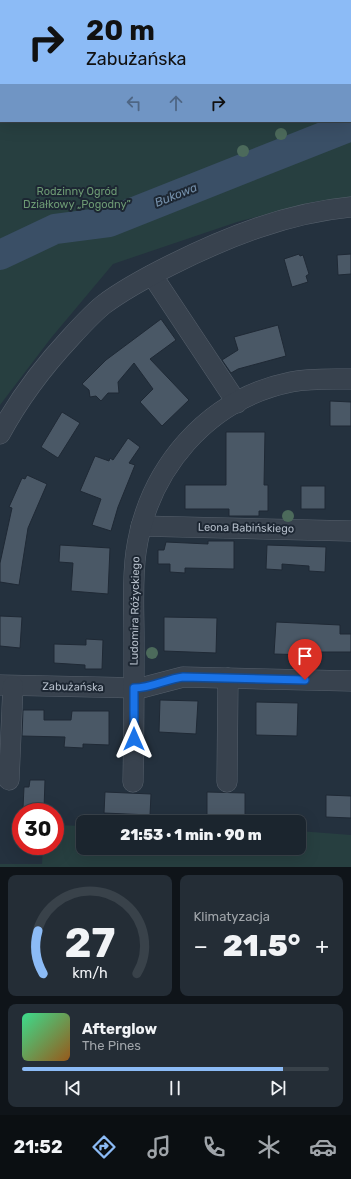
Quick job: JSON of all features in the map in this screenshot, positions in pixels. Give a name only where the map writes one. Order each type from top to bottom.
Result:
[{"type":"street","points":[[0,434],[26,388],[39,372],[88,318],[116,296],[152,275],[200,251],[244,232],[286,219],[351,207]]},
{"type":"street","points":[[152,275],[237,403]]},
{"type":"street","name":"Ludomira Różyckiego","points":[[134,688],[134,566],[141,526],[155,488],[182,446],[203,424],[237,403],[257,393],[290,382],[316,379],[351,379]]},
{"type":"street","name":"Leona Babińskiego","points":[[141,526],[351,531]]},
{"type":"street","name":"Zabużańska","points":[[9,780],[6,685],[134,688],[149,687],[179,678],[351,681]]},
{"type":"street","points":[[227,782],[228,678]]},
{"type":"street","points":[[133,782],[134,688]]},
{"type":"green space","name":"Rodzinny Ogród Działkowy „Pogodny”","points":[[0,122],[351,122],[351,197],[314,202],[237,222],[113,264],[51,338],[0,405]]},
{"type":"green space","points":[[64,825],[76,826],[76,855],[306,855],[306,832],[351,835],[351,867],[0,867],[0,864],[42,864],[42,855],[64,855]]},
{"type":"building","points":[[299,254],[300,256],[303,255],[309,274],[306,276],[308,282],[292,287],[284,259]]},
{"type":"building","points":[[351,254],[351,274],[338,275],[337,255]]},
{"type":"building","points":[[161,319],[176,340],[150,359],[189,400],[162,426],[140,402],[153,389],[134,363],[118,382],[119,393],[108,393],[101,401],[96,396],[90,397],[89,390],[82,384],[106,360]]},
{"type":"building","points":[[278,325],[286,356],[238,369],[231,373],[222,360],[238,350],[234,337]]},
{"type":"building","points":[[330,401],[351,402],[351,426],[330,426]]},
{"type":"building","points":[[62,412],[80,423],[58,458],[41,447]]},
{"type":"building","points":[[226,432],[265,432],[264,485],[268,485],[268,511],[259,511],[259,516],[229,516],[229,509],[185,509],[185,485],[226,485]]},
{"type":"building","points":[[128,438],[140,447],[129,463],[135,465],[118,507],[111,531],[92,525],[101,499],[80,491],[95,456],[109,461],[110,458],[113,460]]},
{"type":"building","points":[[27,475],[47,484],[28,528],[19,585],[0,582],[0,563],[12,508],[9,507],[22,478],[25,479]]},
{"type":"building","points":[[301,486],[325,486],[325,509],[301,509]]},
{"type":"building","points":[[208,541],[234,541],[234,569],[185,568],[185,573],[170,572],[170,564],[158,564],[158,550],[164,550],[166,542],[208,544]]},
{"type":"building","points":[[60,545],[110,548],[108,594],[71,591],[73,563],[59,562]]},
{"type":"building","points":[[267,545],[326,547],[325,572],[309,571],[309,566],[282,564],[282,570],[266,569]]},
{"type":"building","points":[[0,616],[22,617],[20,648],[0,646]]},
{"type":"building","points":[[164,617],[217,618],[216,653],[164,651]]},
{"type":"building","points":[[276,622],[340,625],[340,634],[351,634],[351,652],[312,652],[312,655],[274,654]]},
{"type":"building","points":[[86,639],[103,640],[102,669],[85,669],[85,665],[54,663],[54,644],[86,645]]},
{"type":"building","points":[[160,700],[198,701],[196,734],[159,732]]},
{"type":"building","points":[[256,702],[298,703],[297,736],[256,735]]},
{"type":"building","points":[[23,710],[44,710],[44,720],[71,720],[72,711],[109,711],[109,745],[83,744],[83,748],[64,747],[65,737],[22,736]]},
{"type":"building","points":[[30,780],[45,780],[44,803],[23,803],[24,787],[29,787]]},
{"type":"building","points":[[105,792],[151,794],[150,815],[104,813]]},
{"type":"building","points":[[207,792],[245,793],[245,815],[207,815]]},
{"type":"building","points":[[326,795],[351,796],[351,818],[326,817]]},
{"type":"waterway","name":"Bukowa","points":[[0,255],[55,229],[109,222],[351,126]]},
{"type":"route","points":[[134,739],[134,688],[149,687],[174,678],[183,677],[305,680]]}]
